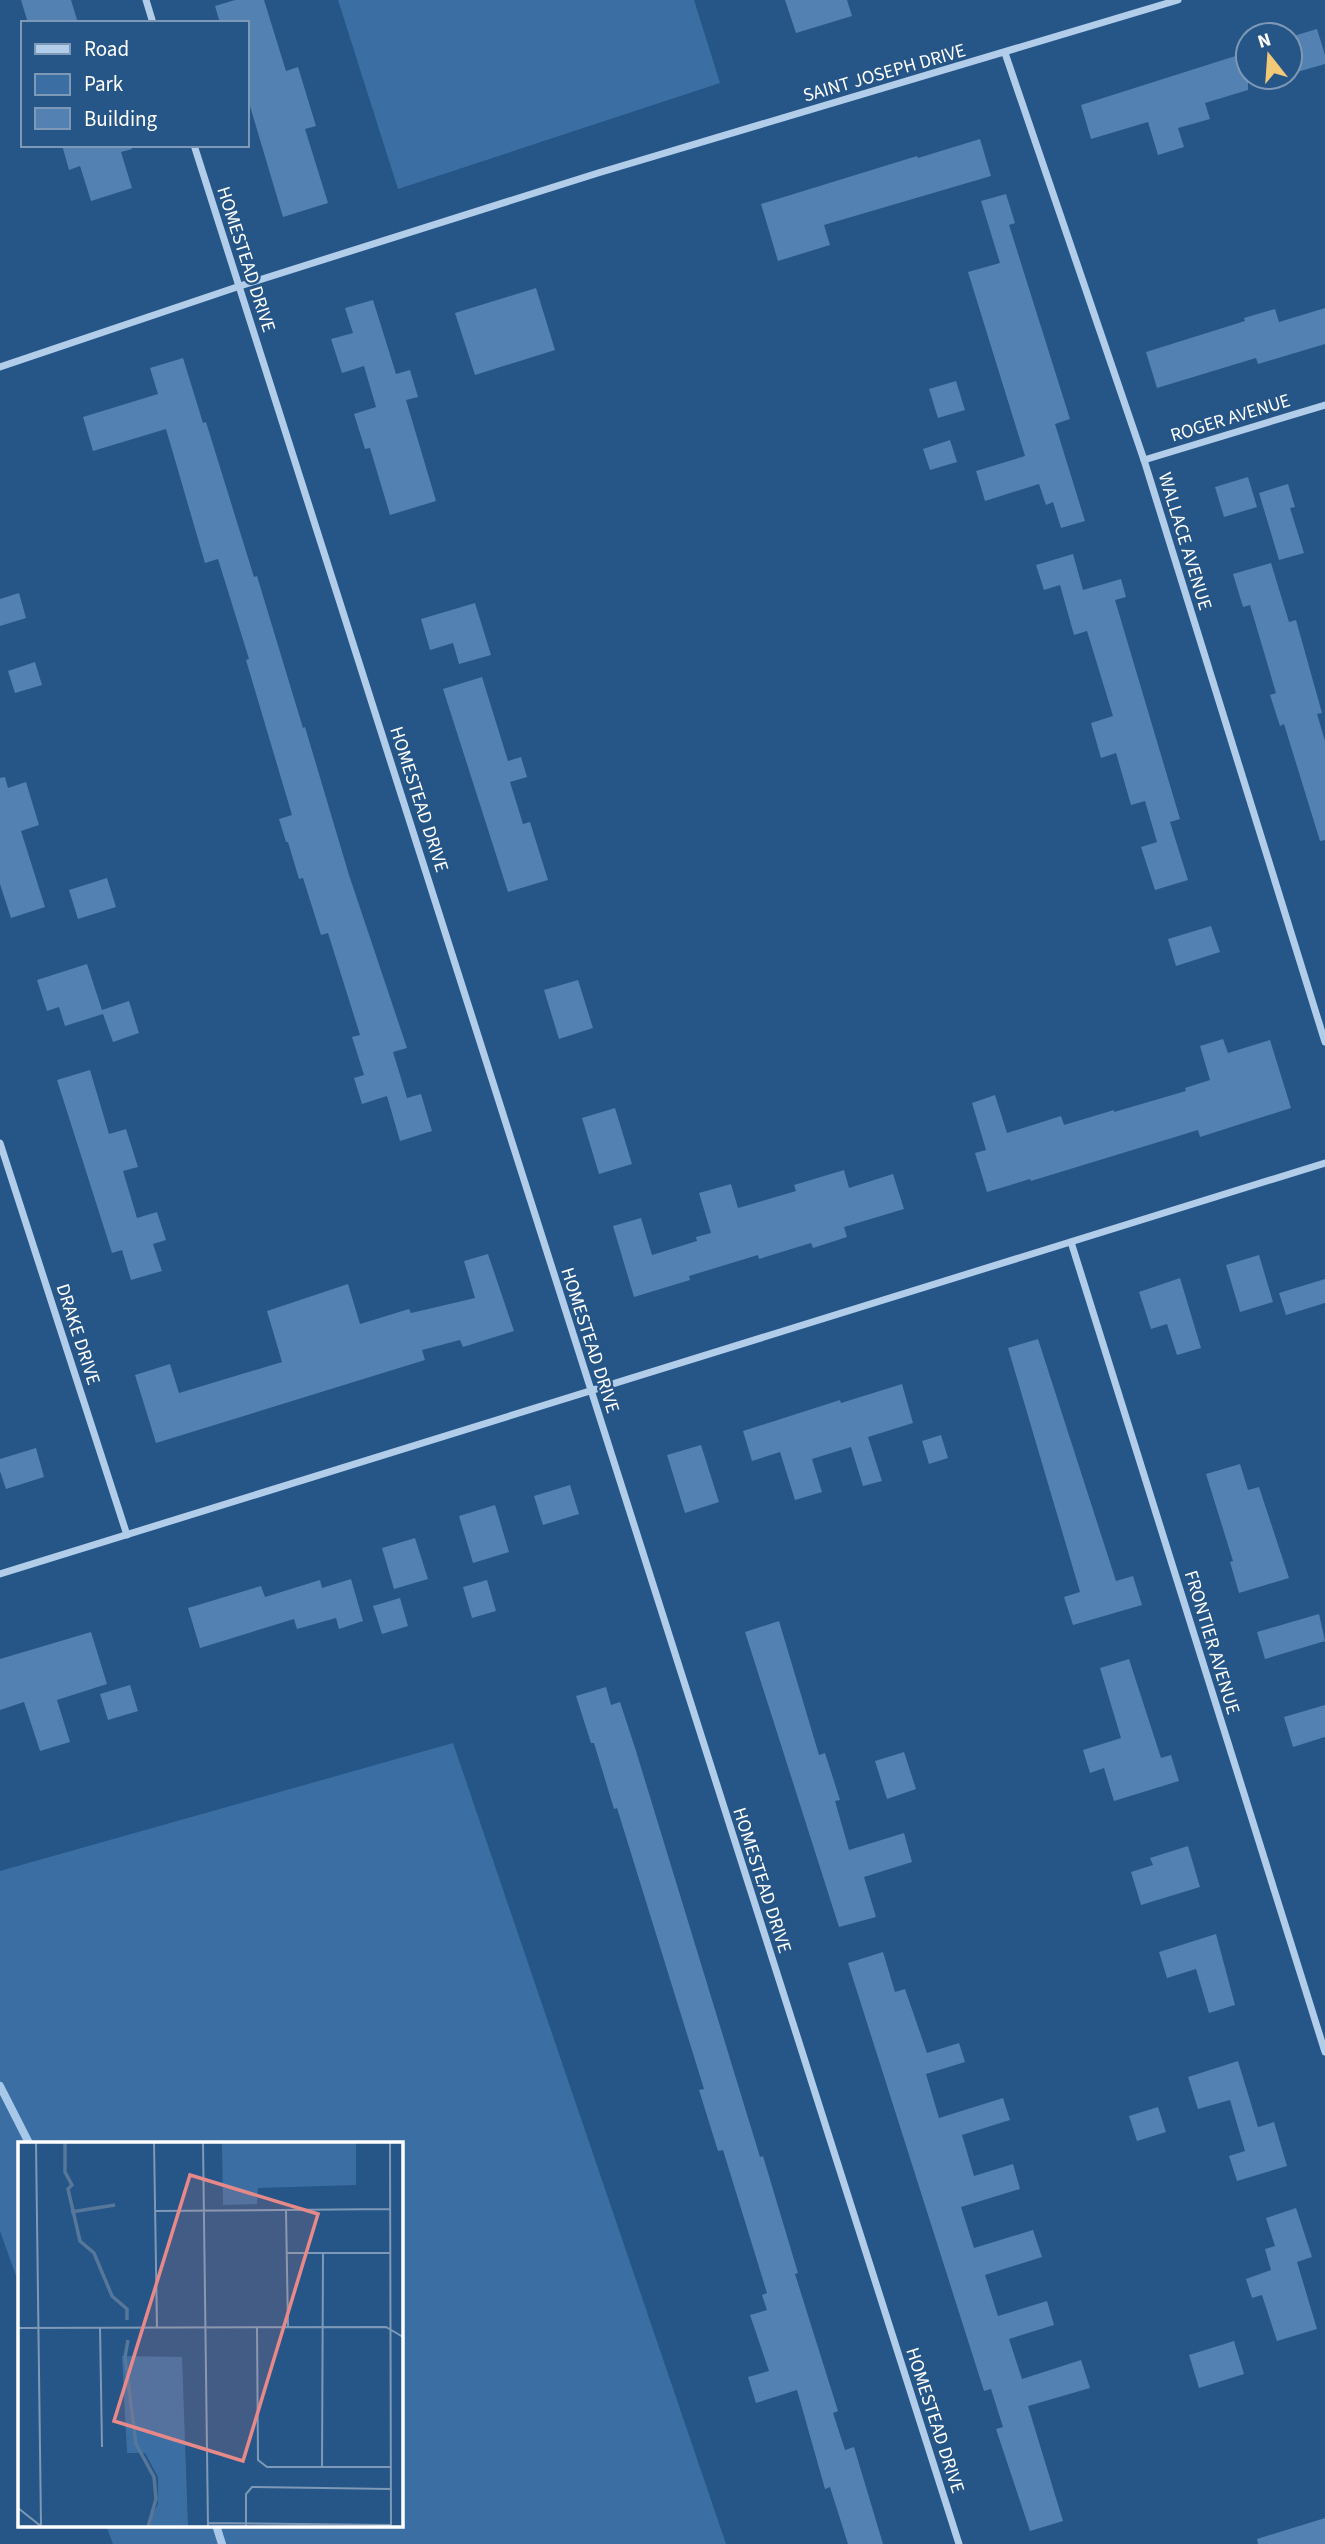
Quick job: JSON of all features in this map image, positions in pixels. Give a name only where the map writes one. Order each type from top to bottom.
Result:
[{"type":"street","points":[[146,0],[152,21]]},
{"type":"street","name":"SAINT JOSEPH DRIVE","points":[[0,367],[240,286],[598,173],[1178,0]]},
{"type":"street","name":"WALLACE AVENUE","points":[[1005,53],[1144,460],[1325,1042]]},
{"type":"street","name":"HOMESTEAD DRIVE","points":[[195,147],[959,2544]]},
{"type":"street","name":"ROGER AVENUE","points":[[1144,460],[1325,405]]},
{"type":"street","name":"DRAKE DRIVE","points":[[0,1143],[127,1535]]},
{"type":"street","points":[[0,1574],[1325,1163]]},
{"type":"street","name":"FRONTIER AVENUE","points":[[1071,1242],[1325,2052]]},
{"type":"green space","points":[[338,0],[694,0],[720,83],[398,189]]},
{"type":"green space","points":[[453,1743],[726,2544],[113,2544],[106,2526],[402,2526],[402,2142],[18,2142],[18,2281],[0,2231],[0,1871]]},
{"type":"building","points":[[21,0],[71,0],[77,21],[27,21]]},
{"type":"building","points":[[235,0],[264,0],[286,71],[298,67],[316,126],[305,129],[328,203],[283,217],[248,99],[248,21],[219,21],[215,6]]},
{"type":"building","points":[[785,0],[847,0],[852,16],[796,33]]},
{"type":"building","points":[[1317,29],[1325,64],[1304,70],[1304,33]]},
{"type":"building","points":[[1234,56],[1234,91],[1245,91],[1205,103],[1210,119],[1178,128],[1184,147],[1158,155],[1148,122],[1091,139],[1081,105]]},
{"type":"building","points":[[980,139],[991,176],[824,225],[830,245],[778,261],[761,204]]},
{"type":"building","points":[[63,147],[132,147],[121,152],[132,188],[91,201],[80,166],[69,170]]},
{"type":"building","points":[[1006,194],[1015,223],[1009,225],[1070,419],[1055,424],[1085,521],[1061,528],[1053,502],[1046,505],[1039,484],[985,501],[976,471],[1025,456],[968,272],[1000,263],[981,201]]},
{"type":"building","points":[[536,288],[555,350],[475,375],[455,313]]},
{"type":"building","points":[[373,300],[396,374],[410,370],[418,397],[406,400],[436,501],[390,515],[370,448],[365,449],[354,414],[376,407],[364,366],[342,373],[331,339],[353,333],[345,308]]},
{"type":"building","points":[[1325,308],[1325,344],[1258,364],[1256,358],[1157,388],[1146,352],[1275,309],[1279,322]]},
{"type":"building","points":[[183,358],[203,423],[206,422],[254,577],[257,576],[349,875],[407,1048],[393,1052],[407,1098],[421,1094],[432,1131],[400,1141],[387,1096],[362,1104],[354,1078],[364,1075],[352,1037],[360,1035],[328,933],[321,935],[303,878],[299,879],[286,842],[279,819],[292,815],[246,660],[249,659],[218,559],[205,563],[166,429],[93,451],[83,417],[158,394],[150,368]]},
{"type":"building","points":[[956,381],[965,410],[938,418],[929,389]]},
{"type":"building","points":[[950,440],[957,462],[930,470],[923,449]]},
{"type":"building","points":[[1248,477],[1257,507],[1224,517],[1215,487]]},
{"type":"building","points":[[1288,484],[1295,507],[1290,508],[1304,553],[1279,560],[1259,493]]},
{"type":"building","points":[[1073,554],[1083,590],[1121,579],[1126,597],[1115,600],[1180,819],[1170,822],[1188,880],[1155,890],[1141,847],[1157,842],[1145,801],[1131,805],[1116,753],[1101,758],[1091,723],[1113,716],[1087,631],[1074,635],[1060,585],[1044,590],[1036,565]]},
{"type":"building","points":[[1271,563],[1289,622],[1296,620],[1322,713],[1317,714],[1325,741],[1325,840],[1320,841],[1284,724],[1280,726],[1270,695],[1276,693],[1250,605],[1243,607],[1233,574]]},
{"type":"building","points":[[19,593],[26,618],[0,626],[0,599]]},
{"type":"building","points":[[475,603],[491,655],[459,664],[453,643],[430,650],[421,619]]},
{"type":"building","points":[[35,662],[42,685],[15,693],[8,671]]},
{"type":"building","points":[[482,677],[508,761],[521,757],[527,777],[510,782],[523,824],[530,822],[548,880],[508,892],[443,689]]},
{"type":"building","points":[[5,777],[8,788],[26,782],[39,825],[21,831],[45,907],[11,918],[0,884],[0,778]]},
{"type":"building","points":[[107,878],[116,907],[78,919],[69,890]]},
{"type":"building","points":[[1211,926],[1220,952],[1176,966],[1168,939]]},
{"type":"building","points":[[87,964],[102,1010],[129,1001],[139,1033],[113,1042],[103,1014],[65,1026],[59,1007],[47,1011],[37,980]]},
{"type":"building","points":[[578,980],[593,1028],[559,1039],[544,990]]},
{"type":"building","points":[[1223,1039],[1228,1053],[1270,1040],[1291,1108],[1200,1137],[1198,1130],[987,1192],[975,1153],[986,1150],[972,1103],[995,1095],[1007,1133],[1061,1116],[1064,1125],[1186,1091],[1185,1088],[1210,1080],[1200,1046]]},
{"type":"building","points":[[90,1070],[109,1134],[126,1129],[138,1167],[123,1171],[137,1218],[157,1212],[166,1240],[153,1244],[162,1271],[131,1280],[122,1250],[112,1253],[57,1080]]},
{"type":"building","points":[[615,1108],[632,1164],[599,1174],[582,1118]]},
{"type":"building","points":[[844,1170],[849,1188],[893,1174],[904,1209],[844,1227],[847,1237],[813,1248],[811,1243],[759,1259],[758,1255],[689,1276],[690,1280],[634,1297],[613,1226],[641,1218],[652,1255],[697,1241],[696,1237],[711,1233],[699,1193],[731,1184],[738,1208],[796,1191],[794,1185]]},
{"type":"building","points":[[488,1254],[514,1331],[463,1347],[460,1340],[422,1350],[425,1360],[156,1443],[135,1375],[170,1364],[179,1393],[282,1362],[267,1311],[348,1284],[360,1324],[409,1309],[411,1313],[475,1298],[464,1261]]},
{"type":"building","points":[[1259,1255],[1273,1302],[1240,1312],[1226,1265]]},
{"type":"building","points":[[1180,1278],[1201,1348],[1177,1355],[1167,1324],[1151,1329],[1139,1292]]},
{"type":"building","points":[[1325,1279],[1325,1303],[1286,1315],[1279,1293]]},
{"type":"building","points":[[1038,1339],[1116,1581],[1133,1576],[1142,1605],[1073,1625],[1064,1597],[1080,1592],[1008,1348]]},
{"type":"building","points":[[902,1384],[913,1423],[868,1437],[882,1481],[863,1486],[851,1447],[812,1459],[822,1492],[795,1500],[780,1452],[752,1461],[743,1431],[840,1400],[841,1403]]},
{"type":"building","points":[[941,1435],[948,1458],[929,1464],[922,1441]]},
{"type":"building","points":[[701,1445],[719,1502],[685,1513],[667,1455]]},
{"type":"building","points":[[36,1448],[44,1477],[6,1489],[0,1471],[0,1459]]},
{"type":"building","points":[[1240,1464],[1248,1490],[1259,1487],[1289,1578],[1239,1593],[1230,1562],[1233,1561],[1206,1474]]},
{"type":"building","points":[[570,1485],[579,1514],[543,1525],[534,1496]]},
{"type":"building","points":[[495,1505],[509,1552],[473,1563],[459,1516]]},
{"type":"building","points":[[415,1538],[428,1579],[394,1589],[382,1548]]},
{"type":"building","points":[[351,1579],[363,1621],[339,1629],[336,1618],[297,1629],[294,1619],[200,1648],[188,1608],[261,1586],[265,1597],[320,1580],[322,1588]]},
{"type":"building","points":[[487,1580],[496,1611],[472,1618],[463,1587]]},
{"type":"building","points":[[400,1598],[408,1626],[382,1634],[373,1606]]},
{"type":"building","points":[[1319,1614],[1325,1641],[1265,1659],[1257,1632]]},
{"type":"building","points":[[779,1621],[819,1755],[825,1753],[840,1800],[835,1801],[849,1850],[904,1833],[912,1862],[864,1877],[876,1917],[839,1927],[745,1632]]},
{"type":"building","points":[[91,1632],[107,1684],[57,1700],[70,1742],[40,1751],[24,1702],[0,1710],[0,1659]]},
{"type":"building","points":[[1129,1659],[1161,1758],[1171,1755],[1179,1781],[1114,1801],[1104,1768],[1090,1773],[1083,1750],[1121,1738],[1100,1668]]},
{"type":"building","points":[[130,1685],[138,1711],[108,1720],[100,1694]]},
{"type":"building","points":[[606,1687],[611,1705],[620,1702],[636,1751],[798,2273],[795,2274],[838,2411],[833,2413],[845,2450],[854,2447],[883,2544],[848,2544],[830,2487],[825,2489],[797,2390],[756,2403],[748,2377],[769,2371],[750,2315],[767,2310],[762,2295],[767,2293],[723,2150],[718,2151],[699,2090],[704,2089],[617,1808],[614,1809],[576,1696]]},
{"type":"building","points":[[1325,1705],[1325,1737],[1293,1747],[1284,1717]]},
{"type":"building","points":[[904,1752],[916,1789],[887,1799],[875,1761]]},
{"type":"building","points":[[1188,1846],[1200,1887],[1141,1905],[1131,1872],[1153,1865],[1150,1858]]},
{"type":"building","points":[[1216,1934],[1235,2005],[1209,2013],[1196,1969],[1167,1978],[1159,1952]]},
{"type":"building","points":[[883,1952],[895,1992],[905,1989],[927,2053],[959,2043],[965,2062],[926,2074],[939,2118],[1003,2098],[1010,2120],[962,2135],[974,2176],[1013,2164],[1020,2189],[961,2207],[974,2248],[1033,2230],[1042,2257],[985,2275],[998,2316],[1047,2301],[1054,2325],[1009,2339],[1022,2379],[1081,2360],[1090,2388],[1028,2406],[1063,2521],[1030,2531],[996,2429],[1003,2427],[991,2389],[984,2391],[848,1963]]},
{"type":"building","points":[[1238,2061],[1258,2127],[1274,2122],[1287,2166],[1237,2181],[1229,2156],[1245,2151],[1230,2100],[1198,2109],[1188,2077]]},
{"type":"building","points":[[1158,2107],[1166,2132],[1137,2141],[1129,2116]]},
{"type":"building","points":[[1296,2208],[1312,2257],[1297,2262],[1317,2329],[1277,2341],[1262,2295],[1252,2298],[1246,2279],[1271,2270],[1265,2249],[1275,2246],[1266,2218]]},
{"type":"building","points":[[1234,2341],[1244,2374],[1199,2388],[1189,2355]]},
{"type":"building","points":[[1325,2518],[1325,2544],[1258,2544],[1257,2539]]},
{"type":"waterway","points":[[0,2086],[28,2142]]},
{"type":"waterway","points":[[216,2526],[222,2544]]}]
